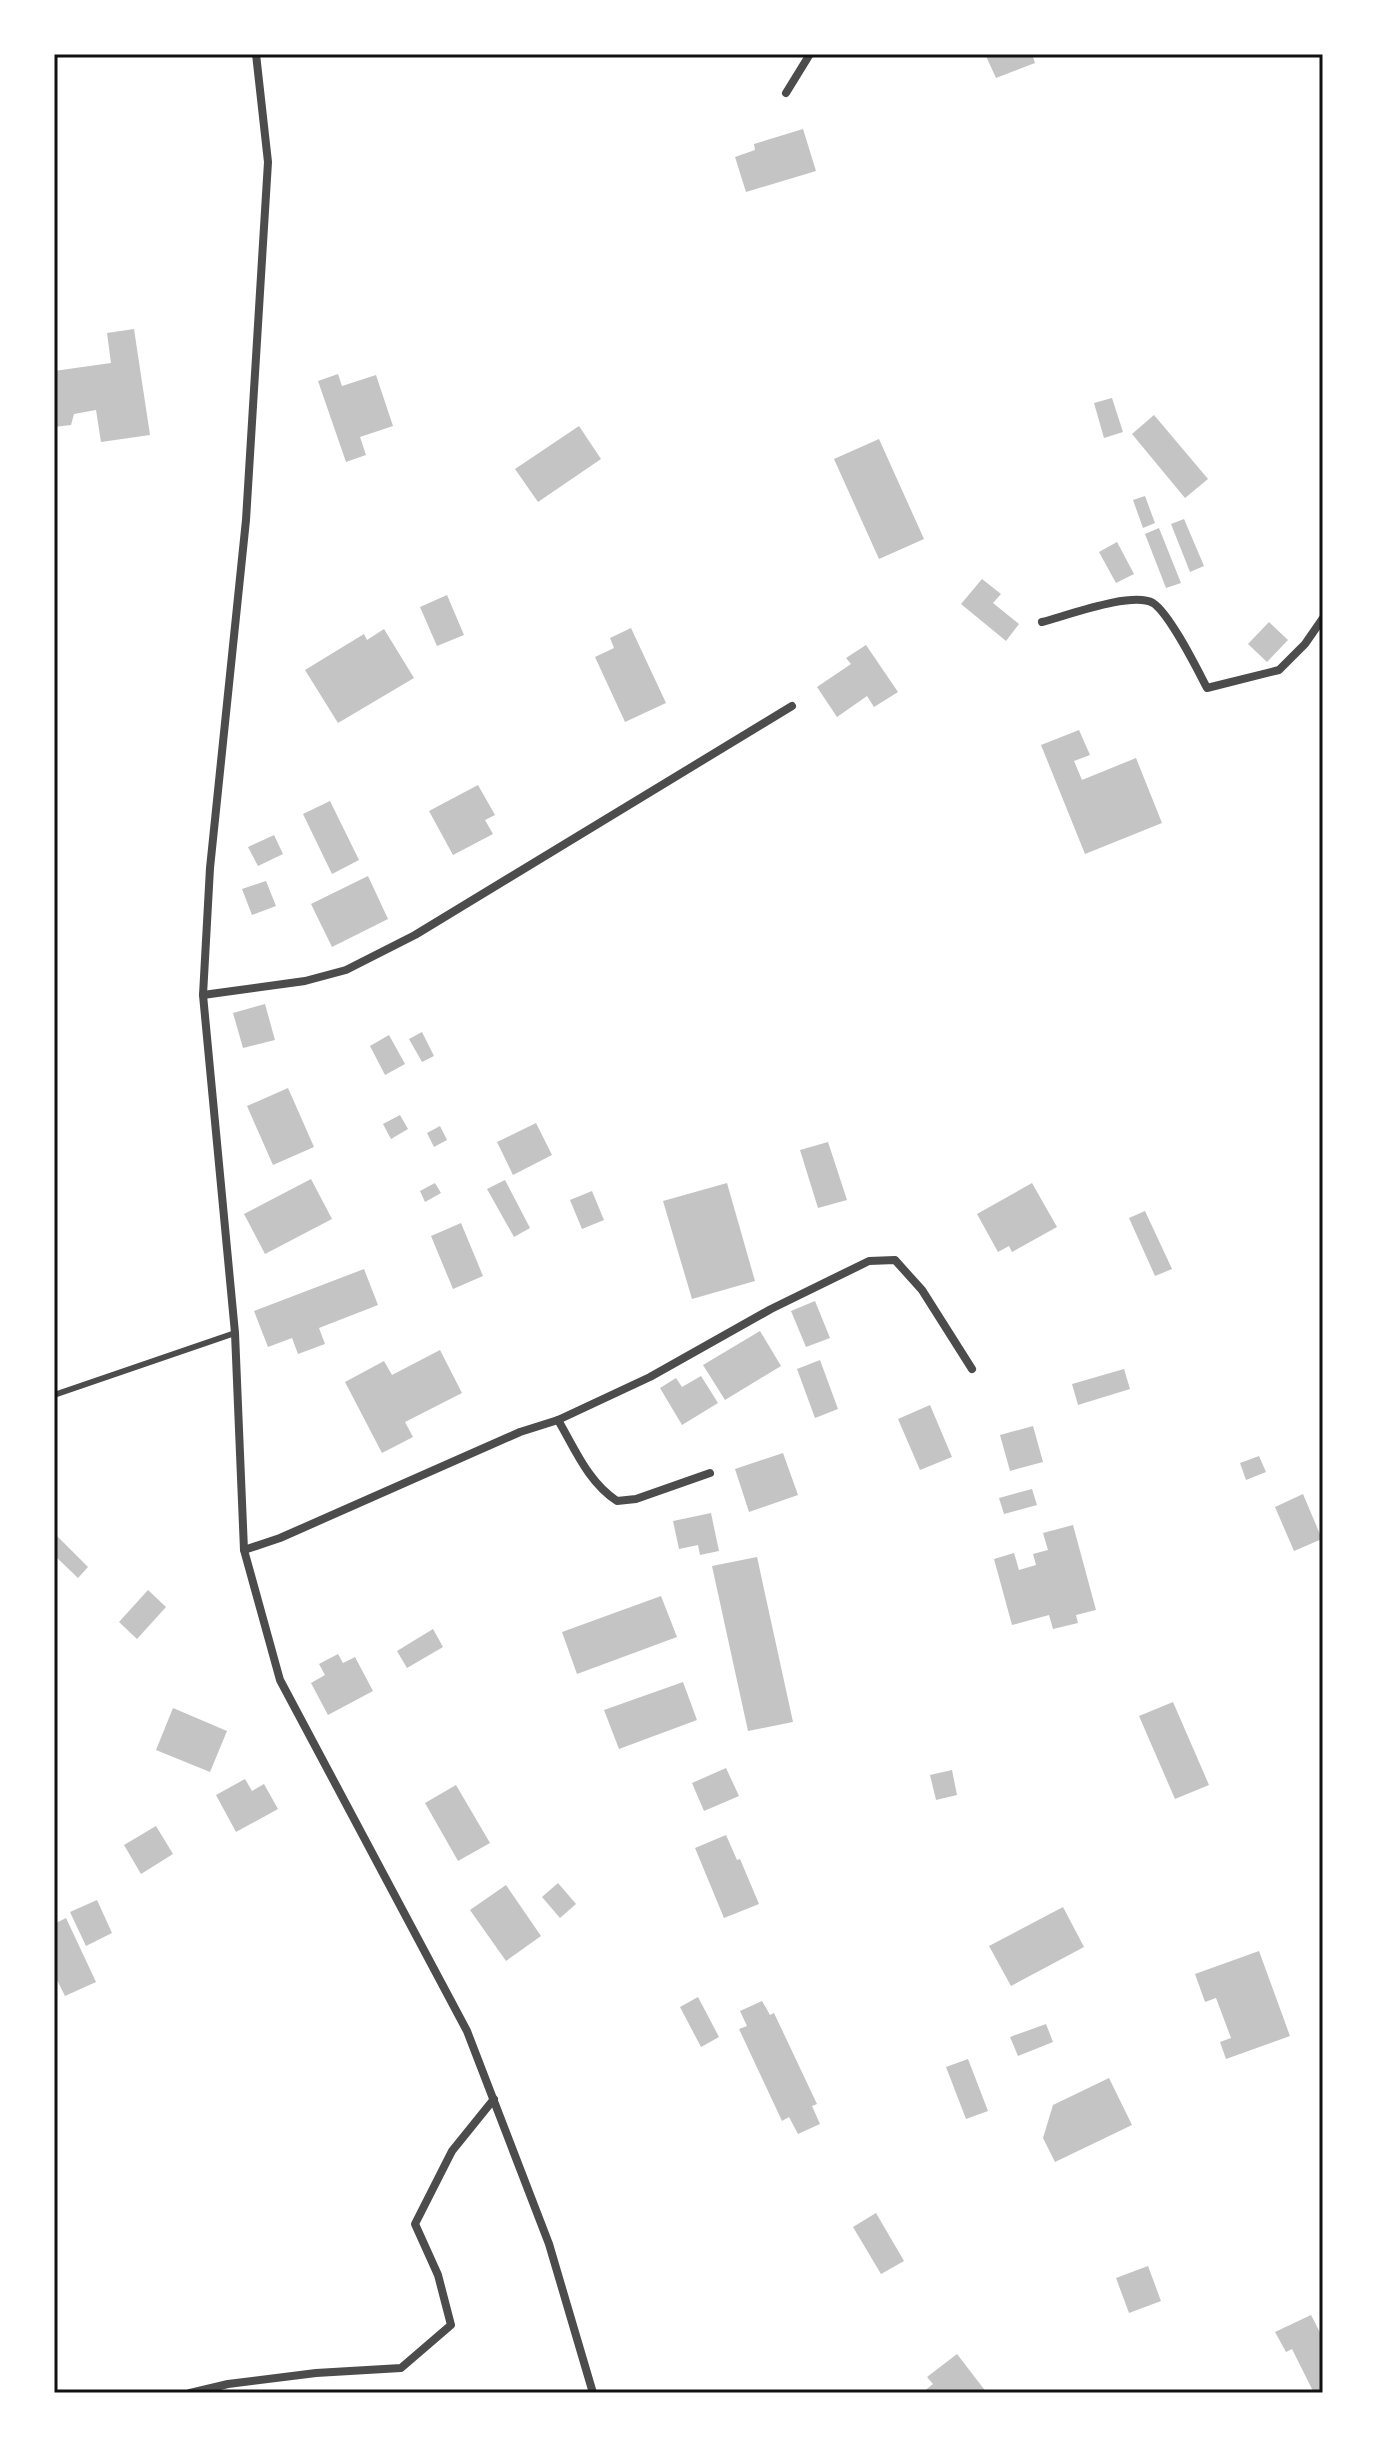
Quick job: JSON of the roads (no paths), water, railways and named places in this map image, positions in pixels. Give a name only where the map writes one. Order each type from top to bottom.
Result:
[{"type":"street","points":[[256,54],[268,162],[246,520],[210,868],[203,995],[235,1333],[244,1550],[280,1680],[467,2031],[549,2244],[593,2393]]},
{"type":"street","points":[[786,93],[810,54]]},
{"type":"street","points":[[1042,622],[1133,598],[1155,604],[1183,643],[1207,688],[1279,670],[1305,644],[1323,618]]},
{"type":"street","points":[[203,995],[305,981],[346,970],[415,935],[792,706]]},
{"type":"street","points":[[244,1550],[280,1538],[520,1432],[558,1420],[650,1377],[771,1309],[869,1261],[895,1260],[922,1290],[972,1369]]},
{"type":"street","points":[[558,1420],[591,1477],[602,1491],[617,1501],[636,1499],[710,1473]]},
{"type":"street","points":[[190,2393],[228,2384],[316,2373],[401,2368],[451,2325],[438,2275],[415,2224],[452,2151],[494,2099]]},
{"type":"lane","points":[[54,1395],[235,1333]]}]
